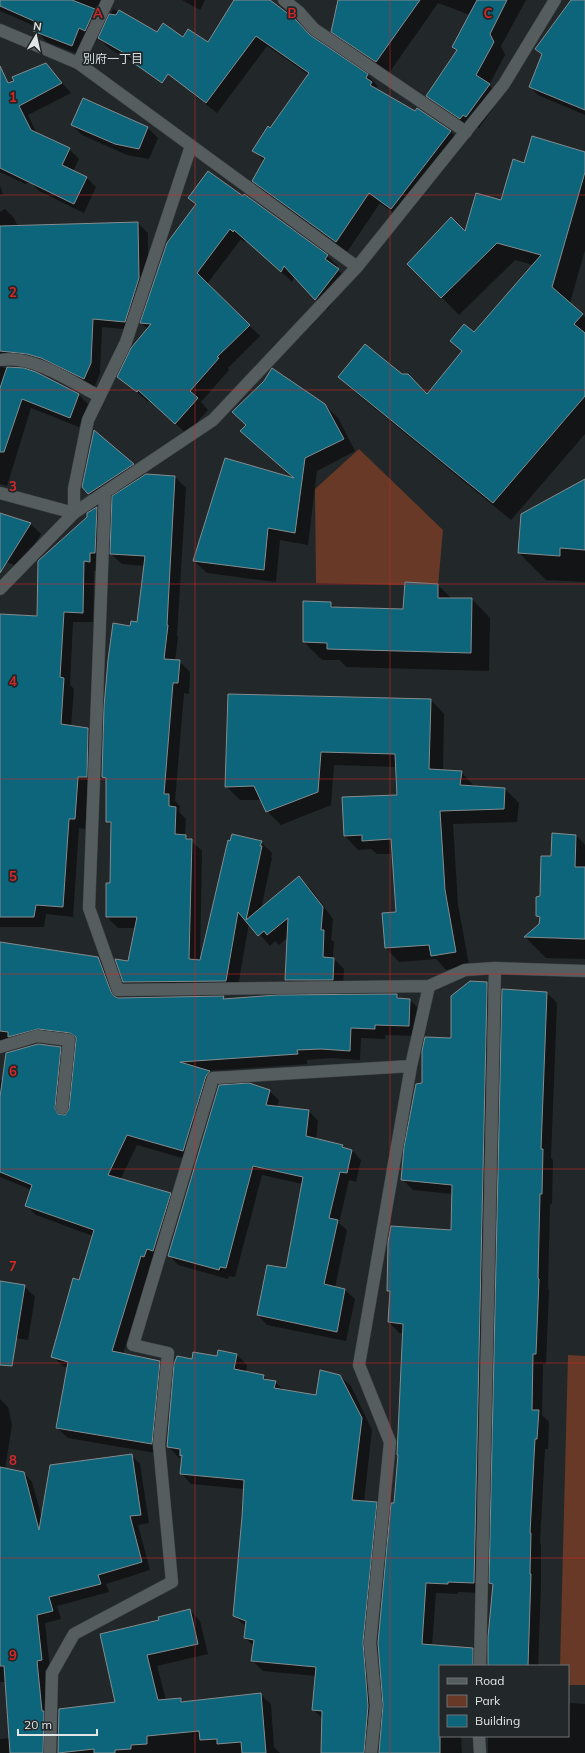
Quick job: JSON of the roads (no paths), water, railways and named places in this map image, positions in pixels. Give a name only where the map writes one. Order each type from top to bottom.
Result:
[{"type":"street","points":[[78,64],[108,0]]},
{"type":"street","points":[[284,0],[299,12],[314,29],[466,132]]},
{"type":"street","points":[[0,589],[74,513],[213,420],[357,267],[504,84],[555,0]]},
{"type":"street","points":[[0,30],[78,64],[357,267]]},
{"type":"street","points":[[74,513],[74,489],[88,420],[126,342],[191,146]]},
{"type":"street","points":[[0,360],[8,359],[41,366],[99,396]]},
{"type":"street","points":[[105,492],[89,908],[118,990],[429,986],[465,970],[495,968],[585,971]]},
{"type":"street","points":[[0,493],[74,513]]},
{"type":"street","points":[[480,1665],[495,968]]},
{"type":"street","points":[[371,1753],[376,1706],[370,1643],[390,1442],[359,1365],[411,1066],[429,986]]},
{"type":"street","points":[[0,1047],[38,1036],[69,1040],[62,1108]]},
{"type":"street","points":[[50,1753],[52,1674],[74,1634],[172,1582],[159,1446],[168,1353],[133,1345],[213,1078],[411,1066]]},
{"type":"street","points":[[479,1737],[480,1753]]},
{"type":"district","name":"別府一丁目","points":[[113,59]]}]
